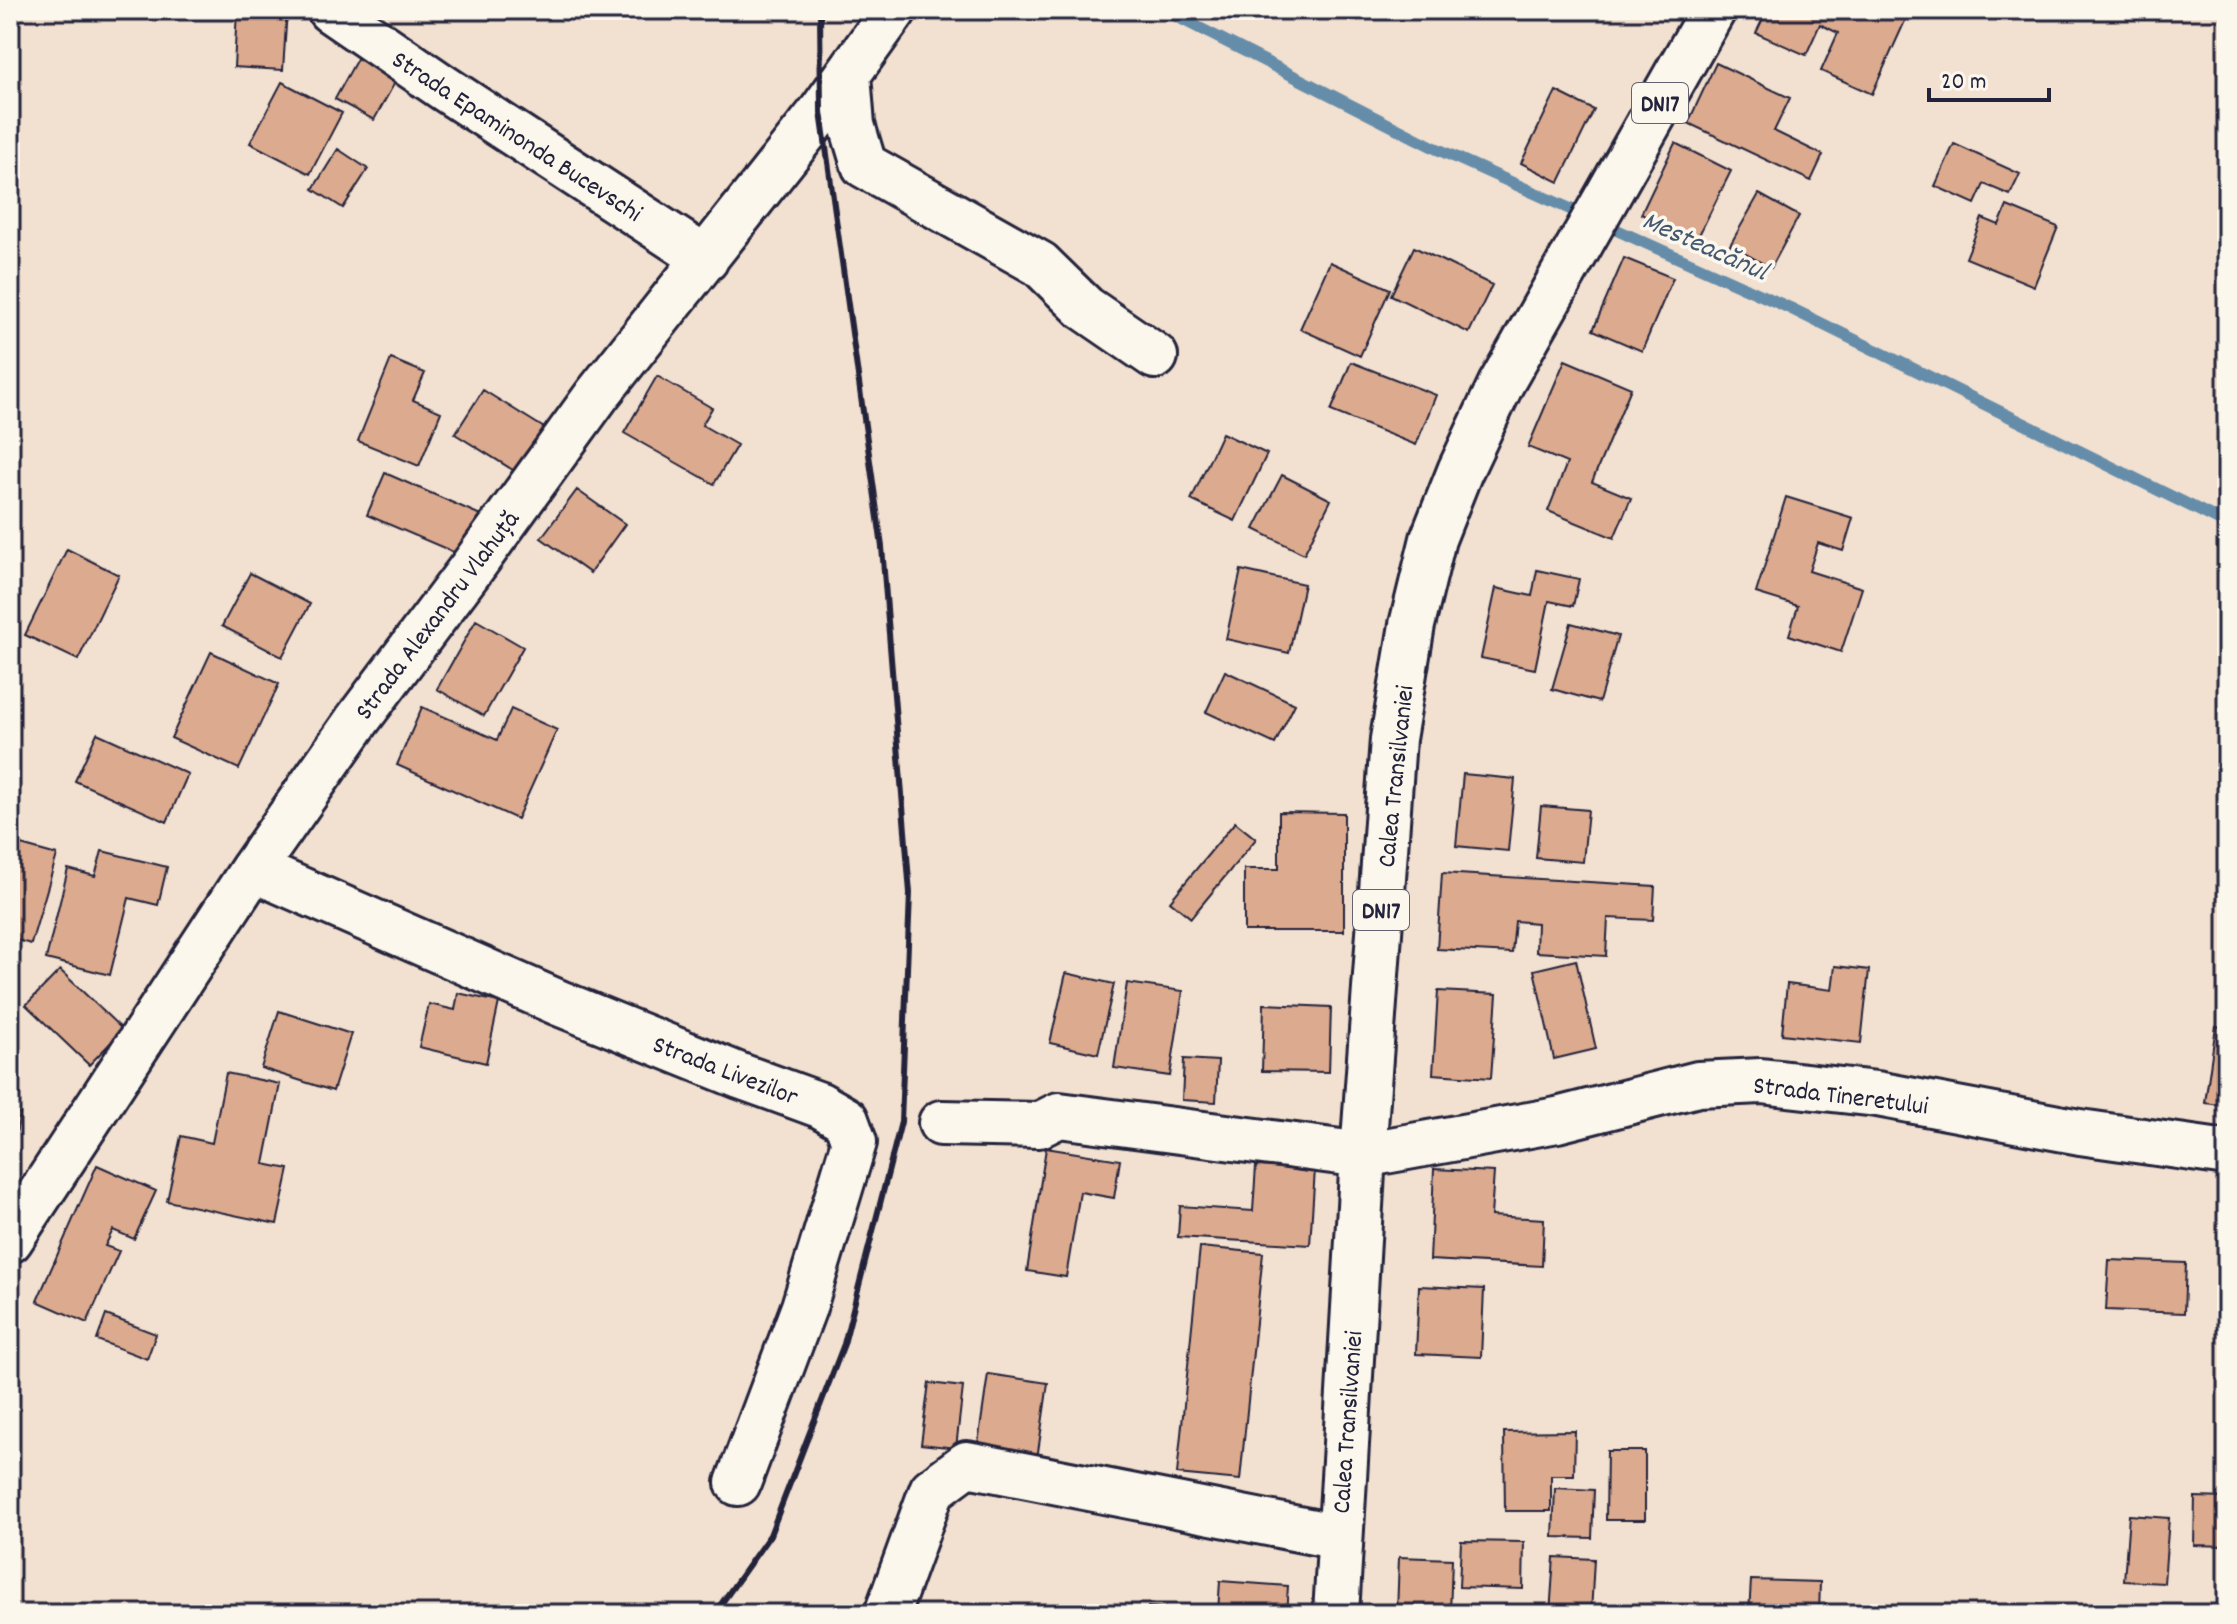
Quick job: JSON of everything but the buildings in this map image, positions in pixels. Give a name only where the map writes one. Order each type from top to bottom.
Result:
[{"type":"main road","name":"Strada Epaminonda Bucevschi","points":[[330,10],[706,259]]},
{"type":"main road","name":"Strada Alexandru Vlahuță","points":[[10,1240],[253,869],[356,722],[597,395],[848,75],[894,10]]},
{"type":"main road","name":"Calea Transilvaniei","points":[[1336,1614],[1363,1155],[1393,739],[1416,611],[1433,539],[1460,471],[1501,384],[1713,10]]},
{"type":"main road","points":[[848,75],[852,125],[864,165],[1040,264],[1085,308],[1155,356]]},
{"type":"main road","name":"Strada Livezilor","points":[[253,869],[545,997],[820,1105],[846,1120],[854,1142],[804,1307],[738,1483]]},
{"type":"main road","name":"Strada Tineretului","points":[[1363,1155],[1557,1120],[1698,1084],[1761,1081],[1877,1094],[2080,1132],[2227,1153]]},
{"type":"main road","points":[[941,1123],[1039,1125],[1059,1115],[1363,1155]]},
{"type":"main road","points":[[888,1611],[932,1490],[967,1464],[1339,1537]]},
{"type":"waterway","name":"Mesteacănul","points":[[1164,10],[1435,148],[1792,309],[2227,524]]},
{"type":"railway","points":[[714,1614],[770,1535],[844,1344],[901,1122],[910,893],[882,547],[821,112],[820,10]]}]
